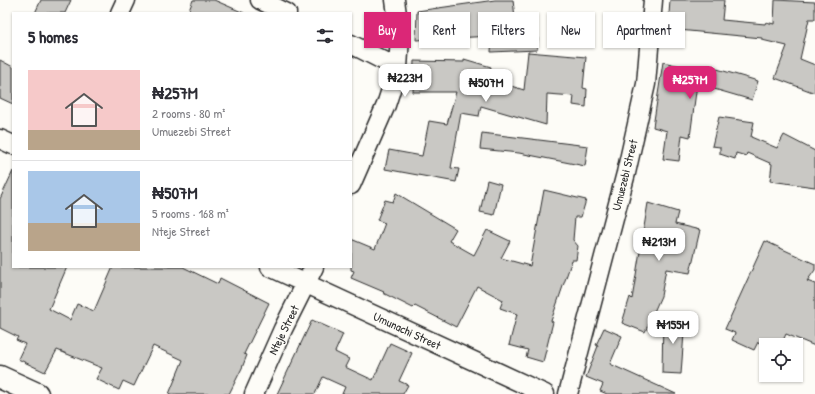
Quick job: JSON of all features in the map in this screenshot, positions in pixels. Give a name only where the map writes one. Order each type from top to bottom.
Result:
[{"type":"main road","points":[[0,377],[37,394]]},
{"type":"street","points":[[120,12],[126,0]]},
{"type":"street","points":[[260,0],[285,12]]},
{"type":"street","points":[[352,184],[386,105],[398,68],[400,36],[396,0]]},
{"type":"street","name":"Umuezebi Street","points":[[568,394],[626,174],[646,84],[653,0]]},
{"type":"street","points":[[352,45],[398,68]]},
{"type":"street","points":[[0,139],[12,144]]},
{"type":"street","name":"Umunachi Street","points":[[272,268],[545,394]]},
{"type":"street","name":"Nteje Street","points":[[254,394],[283,329],[314,268]]},
{"type":"building","points":[[41,0],[71,0],[65,12],[35,12]]},
{"type":"building","points":[[193,0],[214,0],[242,12],[188,12]]},
{"type":"building","points":[[495,0],[513,0],[514,12],[478,12],[478,37],[470,37],[470,12],[419,12],[419,40],[416,40],[417,11]]},
{"type":"building","points":[[670,0],[724,0],[722,20],[765,24],[766,22],[774,24],[775,0],[815,2],[815,19],[809,19],[800,59],[815,65],[815,93],[775,78],[787,46],[762,40],[762,38],[685,31],[685,12],[669,12]]},
{"type":"building","points":[[491,48],[537,48],[537,50],[491,52]]},
{"type":"building","points":[[528,52],[586,57],[583,88],[587,89],[586,107],[573,105],[574,96],[547,94],[546,125],[481,106],[479,116],[461,113],[451,168],[459,169],[456,182],[385,169],[389,150],[422,156],[429,121],[447,124],[456,92],[413,92],[414,61],[464,62],[464,59],[491,67],[488,79],[524,90]]},
{"type":"building","points":[[0,60],[12,66],[12,104],[0,98]]},
{"type":"building","points":[[663,62],[715,74],[717,69],[758,81],[752,100],[697,84],[690,137],[682,135],[679,161],[663,159],[667,131],[653,127]]},
{"type":"building","points":[[719,117],[754,122],[751,137],[777,148],[784,135],[815,151],[815,187],[770,181],[772,164],[747,153],[746,156],[736,153],[735,159],[720,154],[720,147],[712,146]]},
{"type":"building","points":[[482,133],[588,146],[585,166],[519,153],[480,149]]},
{"type":"building","points":[[12,173],[12,268],[67,268],[49,309],[70,320],[77,304],[94,311],[113,268],[185,268],[218,284],[220,278],[269,303],[244,354],[247,355],[229,394],[169,394],[183,360],[153,346],[134,386],[123,381],[119,390],[96,379],[102,368],[57,350],[45,372],[18,359],[25,344],[16,340],[18,337],[0,328],[0,199]]},
{"type":"building","points":[[487,180],[501,184],[494,215],[480,212]]},
{"type":"building","points":[[544,190],[586,200],[581,217],[575,217],[573,240],[578,246],[576,260],[572,260],[551,321],[553,322],[543,362],[526,357],[528,350],[509,345],[517,314],[500,308],[503,300],[477,286],[456,327],[415,306],[413,308],[383,293],[384,292],[351,278],[354,271],[351,270],[352,239],[375,249],[385,223],[377,220],[385,200],[393,202],[396,193],[456,229],[449,241],[474,255],[487,230],[510,241],[501,258],[530,266]]},
{"type":"building","points":[[648,203],[678,212],[675,224],[700,230],[690,273],[666,269],[661,296],[645,332],[622,323],[630,297],[632,299]]},
{"type":"building","points":[[765,241],[815,264],[815,270],[807,281],[815,284],[815,346],[803,341],[803,338],[796,338],[786,334],[784,338],[759,338],[759,342],[754,350],[732,340],[735,333],[725,329]]},
{"type":"building","points":[[663,317],[685,319],[681,374],[662,373]]},
{"type":"building","points":[[312,320],[343,334],[335,352],[349,359],[345,367],[373,380],[390,343],[412,353],[399,381],[408,385],[403,394],[342,394],[345,387],[323,377],[315,394],[277,394]]},
{"type":"building","points":[[604,328],[622,336],[610,364],[676,394],[607,394],[600,391],[603,384],[586,377],[598,346],[596,345]]}]
